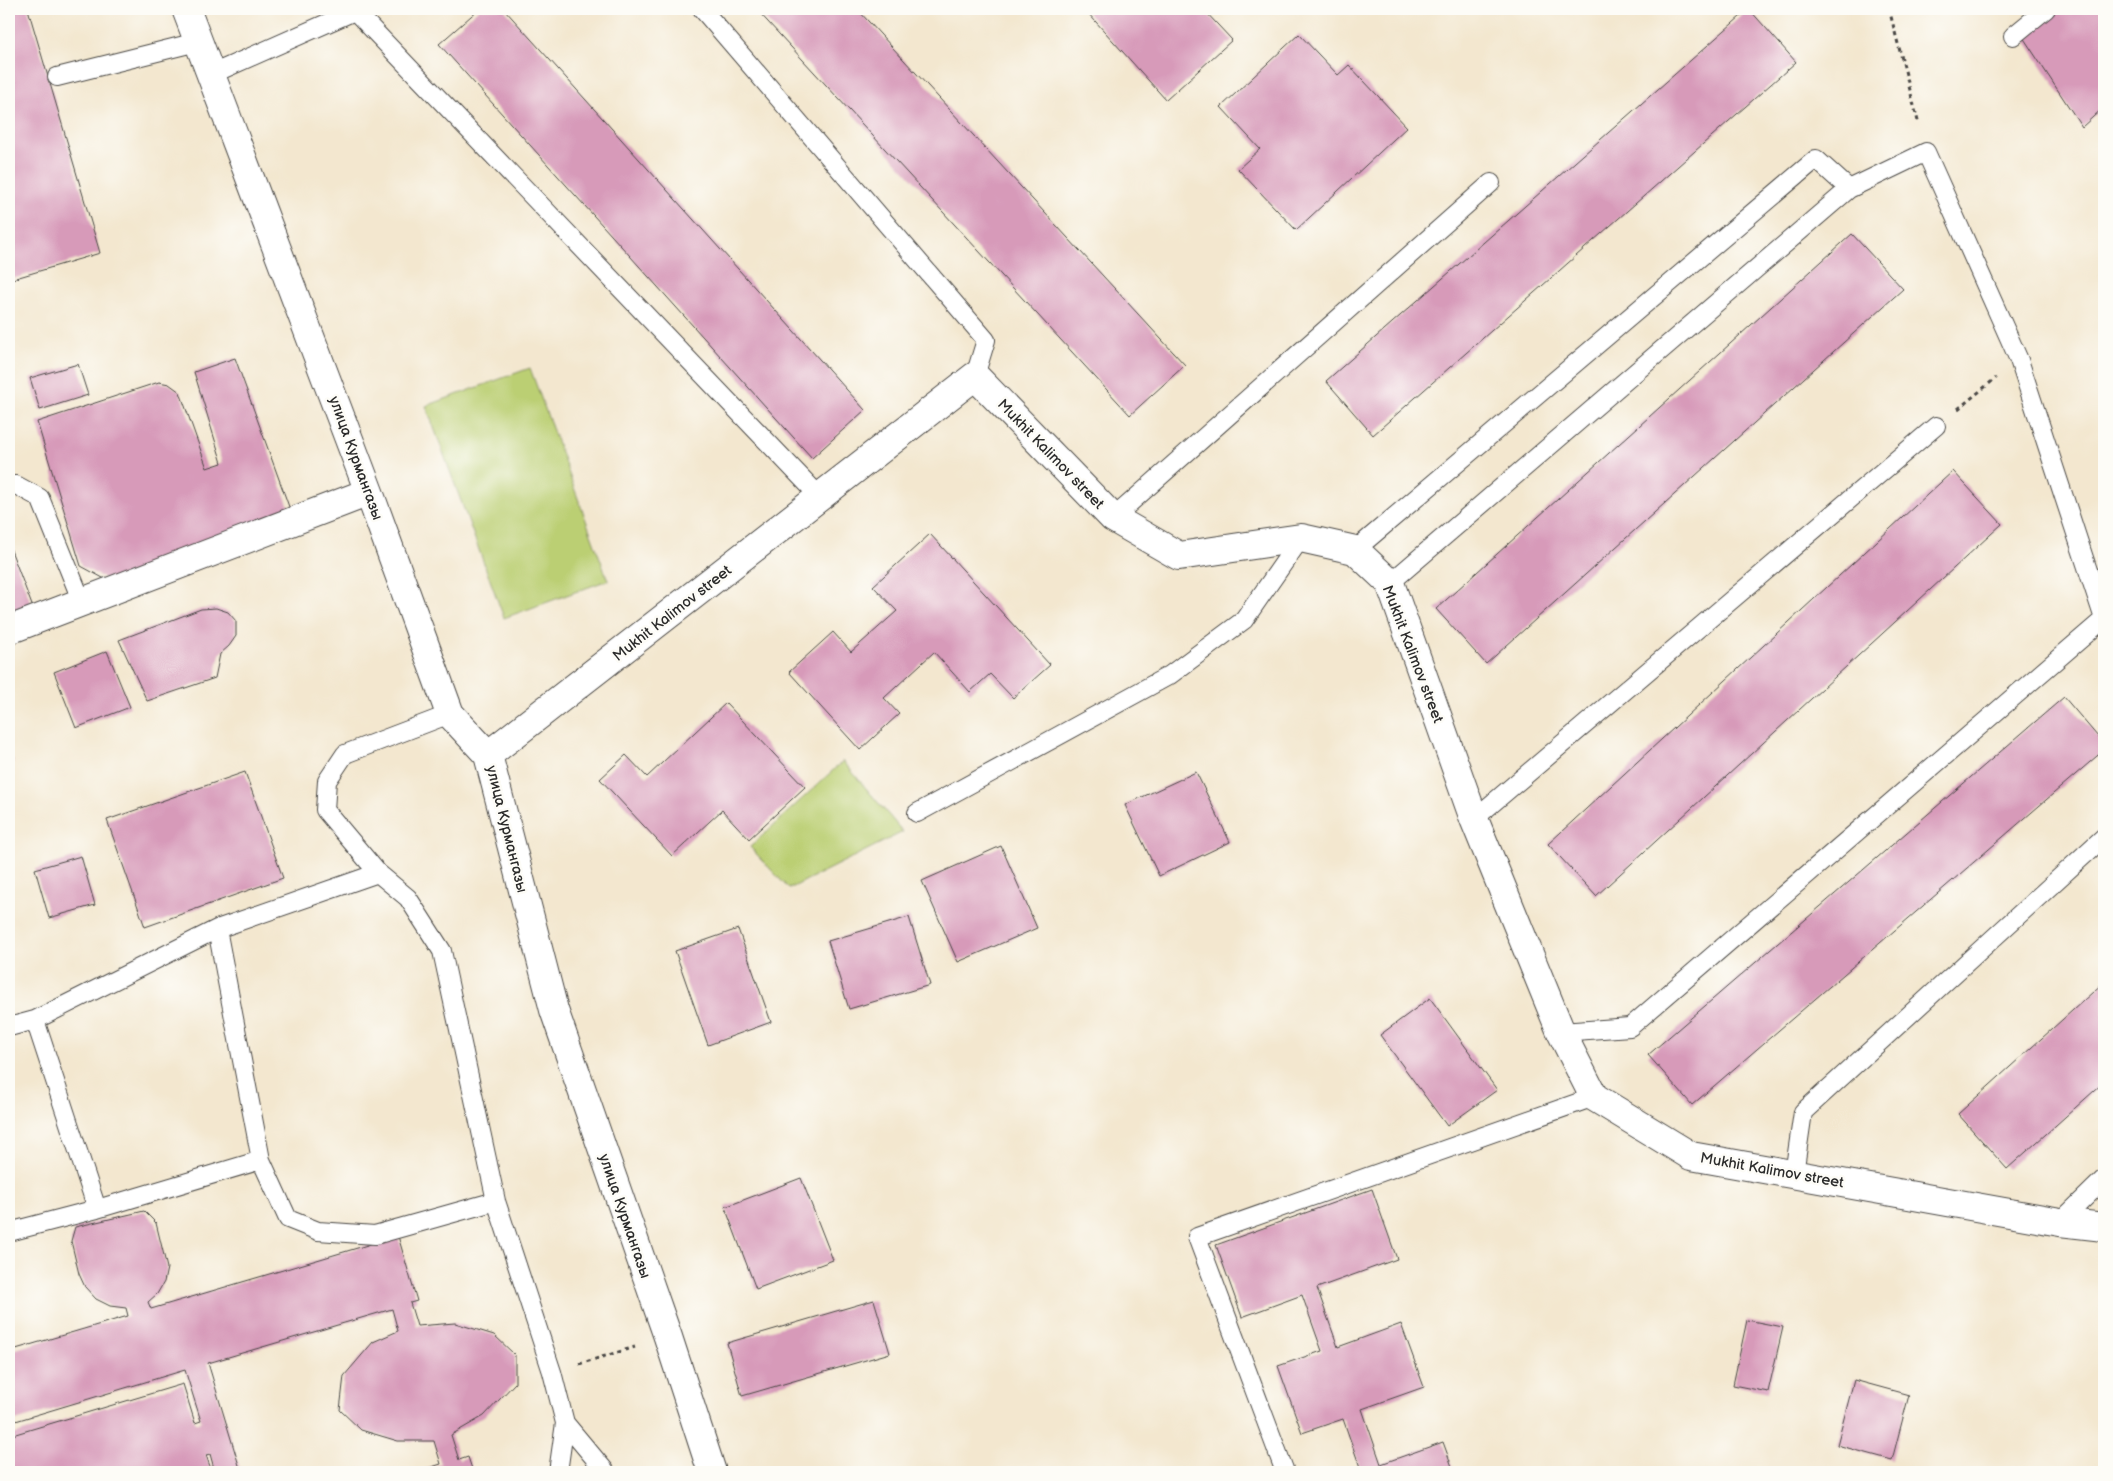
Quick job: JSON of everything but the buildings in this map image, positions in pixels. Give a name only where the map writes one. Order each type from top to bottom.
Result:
[{"type":"street","name":"улица Курмангазы","points":[[186,9],[369,492],[450,714],[488,755],[554,1010],[668,1337],[712,1472]]},
{"type":"street","name":"Mukhit Kalimov street","points":[[488,755],[976,376],[1113,518],[1180,556],[1301,538],[1355,550],[1390,583],[1474,818],[1561,1032],[1594,1097],[1691,1156],[2060,1222],[2104,1227]]},
{"type":"street","points":[[9,630],[369,492]]},
{"type":"lane","points":[[702,9],[986,340],[976,376]]},
{"type":"lane","points":[[2013,36],[2046,9]]},
{"type":"lane","points":[[212,74],[357,10],[821,498]]},
{"type":"lane","points":[[57,76],[197,42]]},
{"type":"lane","points":[[1390,583],[1849,189],[1926,152],[2019,360],[2104,619],[1630,1027],[1561,1032]]},
{"type":"lane","points":[[1355,550],[1816,159],[1849,189]]},
{"type":"lane","points":[[1113,518],[1490,183]]},
{"type":"lane","points":[[1474,818],[1936,426]]},
{"type":"lane","points":[[9,485],[16,485],[40,498],[82,602]]},
{"type":"lane","points":[[917,813],[1170,675],[1244,620],[1301,538]]},
{"type":"lane","points":[[450,714],[345,754],[327,780],[325,810],[378,873],[408,898],[442,951],[496,1201],[552,1372],[565,1423],[558,1472]]},
{"type":"lane","points":[[1794,1174],[1803,1112],[2104,837]]},
{"type":"lane","points":[[9,1027],[35,1020],[217,929],[378,873]]},
{"type":"lane","points":[[217,929],[261,1160],[288,1219],[318,1231],[375,1235],[496,1201]]},
{"type":"lane","points":[[35,1020],[97,1209]]},
{"type":"lane","points":[[1285,1472],[1197,1237],[1594,1097]]},
{"type":"lane","points":[[9,1232],[97,1209],[261,1160]]},
{"type":"lane","points":[[2060,1222],[2104,1179]]},
{"type":"lane","points":[[565,1423],[606,1472]]},
{"type":"path","points":[[1889,9],[1926,152]]},
{"type":"path","points":[[1936,426],[2019,360]]},
{"type":"path","points":[[552,1372],[668,1337]]},
{"type":"green space","points":[[530,368],[608,580],[504,618],[426,406]]},
{"type":"green space","points":[[843,761],[903,832],[789,889],[750,847]]}]
